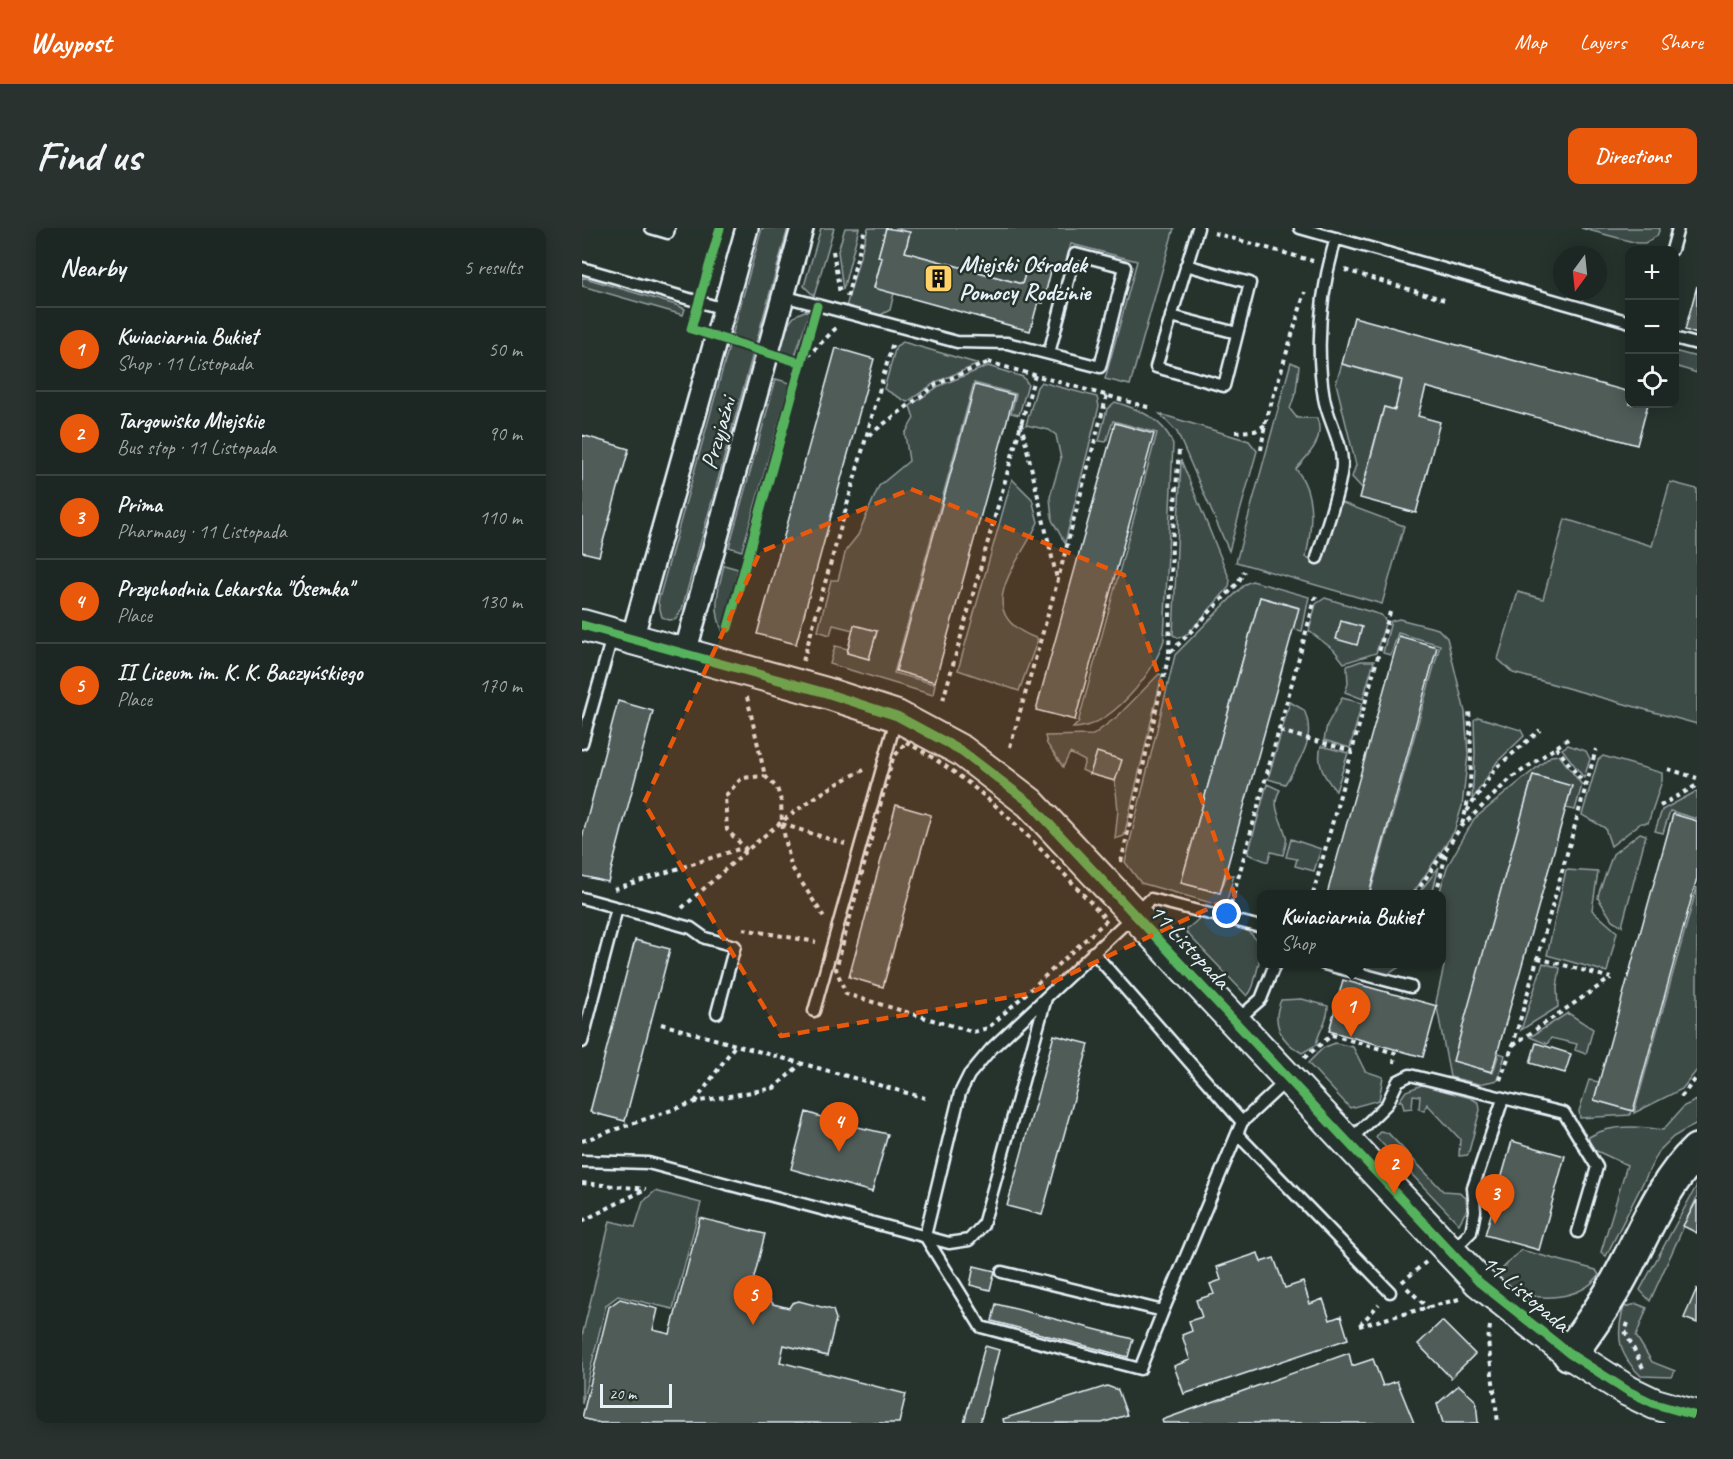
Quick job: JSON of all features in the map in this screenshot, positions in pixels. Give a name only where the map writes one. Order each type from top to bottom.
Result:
[{"type":"main road","points":[[1569,1354],[1618,1281],[1670,1184],[1684,1163],[1697,1151]]},
{"type":"street","name":"Przyjaźni","points":[[622,636],[747,228]]},
{"type":"street","name":"Przyjaźni","points":[[685,653],[802,228]]},
{"type":"street","name":"11 Listopada","points":[[582,625],[685,653],[962,751],[1030,803],[1235,1022],[1294,1071],[1346,1143],[1496,1297],[1569,1354],[1628,1391],[1655,1404],[1697,1416]]},
{"type":"lane","points":[[651,228],[668,233],[669,228]]},
{"type":"lane","points":[[1186,265],[1250,283],[1224,386],[1156,367],[1186,265],[1197,228]]},
{"type":"lane","points":[[1300,228],[1625,321]]},
{"type":"lane","points":[[1673,246],[1678,228]]},
{"type":"lane","points":[[1317,558],[1342,465],[1338,441],[1324,399],[1319,344],[1322,294],[1336,238]]},
{"type":"lane","points":[[783,296],[957,342],[1006,342],[1049,354],[1100,367],[1125,267],[1075,254],[1049,354]]},
{"type":"lane","points":[[582,268],[724,309]]},
{"type":"lane","points":[[1171,316],[1237,333]]},
{"type":"lane","points":[[1679,339],[1697,344]]},
{"type":"lane","points":[[582,743],[622,636]]},
{"type":"lane","points":[[814,1011],[899,730]]},
{"type":"lane","points":[[582,898],[691,928],[705,938],[735,946],[717,1013]]},
{"type":"lane","points":[[1257,926],[1151,899],[991,1049],[969,1075],[960,1092],[925,1236],[981,1327],[1140,1369],[1162,1311],[1242,1122],[1294,1071]]},
{"type":"lane","points":[[582,1042],[617,908]]},
{"type":"lane","points":[[1093,952],[1242,1122]]},
{"type":"lane","points":[[1235,1022],[1261,999],[1273,968]]},
{"type":"lane","points":[[1354,968],[1411,987]]},
{"type":"lane","points":[[582,1161],[648,1163],[949,1243],[969,1240],[983,1225],[1046,997]]},
{"type":"lane","points":[[1346,1143],[1387,1104],[1398,1082],[1410,1075],[1564,1113],[1597,1167],[1578,1232]]},
{"type":"lane","points":[[1450,1252],[1471,1232],[1475,1211],[1473,1188],[1503,1099]]},
{"type":"lane","points":[[1237,1134],[1389,1292]]},
{"type":"lane","points":[[1002,1272],[1162,1311]]},
{"type":"path","points":[[843,312],[865,228]]},
{"type":"path","points":[[1197,228],[1314,261]]},
{"type":"path","points":[[833,251],[843,322],[833,320]]},
{"type":"path","points":[[802,664],[895,336]]},
{"type":"path","points":[[767,352],[801,363]]},
{"type":"path","points":[[868,436],[937,384],[989,362]]},
{"type":"path","points":[[943,700],[1035,375]]},
{"type":"path","points":[[1010,747],[1107,395]]},
{"type":"path","points":[[1020,422],[1057,583]]},
{"type":"path","points":[[1235,432],[1255,431],[1265,424]]},
{"type":"path","points":[[1121,862],[1169,654],[1179,449]]},
{"type":"path","points":[[1169,654],[1238,583],[1244,571]]},
{"type":"path","points":[[1199,910],[1206,905],[1221,909],[1232,903],[1317,592]]},
{"type":"path","points":[[1314,890],[1390,612]]},
{"type":"path","points":[[746,694],[765,776],[777,788],[781,801],[782,824],[791,866],[829,926]]},
{"type":"path","points":[[1461,827],[1466,812],[1471,751],[1469,709]]},
{"type":"path","points":[[899,730],[906,742],[940,760],[1002,808],[1107,920],[988,1028],[974,1032],[846,994],[836,969],[899,730]]},
{"type":"path","points":[[1466,812],[1496,768],[1540,730]]},
{"type":"path","points":[[1280,731],[1352,751]]},
{"type":"path","points":[[1418,890],[1461,827],[1510,779],[1568,739]]},
{"type":"path","points":[[1556,747],[1586,786]]},
{"type":"path","points":[[1492,1086],[1499,1082],[1513,1045],[1596,749]]},
{"type":"path","points":[[680,909],[748,851],[837,783],[871,768],[868,777]]},
{"type":"path","points":[[1668,770],[1697,778]]},
{"type":"path","points":[[748,851],[727,830],[725,796],[742,778],[765,776]]},
{"type":"path","points":[[1660,806],[1697,785]]},
{"type":"path","points":[[782,824],[851,846]]},
{"type":"path","points":[[1437,890],[1448,846]]},
{"type":"path","points":[[609,891],[739,849],[748,851]]},
{"type":"path","points":[[741,929],[822,943]]},
{"type":"path","points":[[1513,1045],[1611,978],[1538,958]]},
{"type":"path","points":[[661,1024],[925,1098]]},
{"type":"path","points":[[1294,1071],[1332,1035],[1395,1053],[1392,1062],[1402,1065]]},
{"type":"path","points":[[695,1102],[736,1044]]},
{"type":"path","points":[[582,1140],[695,1102],[774,1088],[802,1063]]},
{"type":"path","points":[[1681,1097],[1697,1077]]},
{"type":"path","points":[[582,1183],[646,1189],[582,1221]]},
{"type":"path","points":[[1401,1282],[1428,1309]]},
{"type":"path","points":[[1359,1326],[1464,1298]]},
{"type":"path","points":[[1629,1320],[1625,1331],[1646,1375]]},
{"type":"path","points":[[1490,1326],[1488,1341],[1498,1423]]},
{"type":"highlighted area","points":[[911,489],[1124,575],[1235,896],[1028,994],[781,1036],[644,803],[760,552]]},
{"type":"shaded area","points":[[762,228],[788,228],[682,609],[676,619],[669,620],[662,617],[658,602]]},
{"type":"shaded area","points":[[821,228],[834,228],[814,296],[804,286]]},
{"type":"shaded area","points":[[845,228],[859,228],[843,290],[838,251]]},
{"type":"shaded area","points":[[868,228],[886,228],[878,257],[882,258],[874,287],[894,293],[890,310],[877,317],[846,307]]},
{"type":"shaded area","points":[[895,228],[1174,228],[1130,385],[1105,379],[1137,261],[1071,244],[1065,265],[1051,271],[1028,265],[1022,284],[905,252],[910,233]]},
{"type":"shaded area","points":[[1581,228],[1660,228],[1657,236],[1645,243],[1637,243]]},
{"type":"shaded area","points":[[582,277],[676,305],[685,309],[683,315],[582,286]]},
{"type":"shaded area","points":[[810,310],[795,356],[780,352],[792,319]]},
{"type":"shaded area","points":[[903,342],[979,364],[936,382],[907,402],[884,389],[896,346]]},
{"type":"shaded area","points":[[1679,352],[1697,357],[1697,373],[1679,367]]},
{"type":"shaded area","points":[[1291,362],[1299,366],[1296,391],[1290,409],[1297,418],[1317,418],[1319,426],[1314,446],[1296,469],[1310,500],[1311,523],[1306,557],[1319,562],[1337,509],[1343,503],[1404,526],[1382,604],[1236,562]]},
{"type":"shaded area","points":[[1342,364],[1402,381],[1395,410],[1384,407],[1362,488],[1352,477],[1356,465],[1336,383]]},
{"type":"shaded area","points":[[988,366],[1023,377],[1028,384],[1019,415],[1011,413],[1016,394],[974,383],[894,673],[935,684],[933,695],[830,664],[835,646],[848,649],[847,653],[869,659],[877,631],[853,630],[833,625],[830,635],[818,631],[831,580],[838,580],[846,550],[858,535],[879,486],[909,461],[905,434],[914,418],[910,406],[939,386]]},
{"type":"shaded area","points":[[776,379],[790,383],[742,551],[729,547]]},
{"type":"shaded area","points":[[1041,382],[1097,397],[1099,406],[1065,543],[1052,520],[1050,497],[1061,459],[1056,435],[1049,430],[1026,425],[1037,387]]},
{"type":"shaded area","points":[[1115,402],[1149,416],[1169,435],[1173,444],[1164,640],[1151,668],[1129,697],[1101,719],[1087,726],[1073,728],[1078,723],[1157,433],[1113,421],[1106,442],[1099,441],[1107,409]]},
{"type":"shaded area","points":[[1160,414],[1249,441],[1257,451],[1229,551],[1177,432]]},
{"type":"shaded area","points":[[1181,460],[1230,580],[1229,587],[1189,633],[1179,638],[1173,635]]},
{"type":"shaded area","points":[[1012,479],[1032,499],[1038,522],[1011,571],[1002,602],[1006,616],[1017,628],[1038,639],[1019,691],[958,670]]},
{"type":"shaded area","points":[[1670,482],[1697,489],[1697,724],[1513,673],[1498,659],[1518,592],[1543,599],[1565,519],[1652,546]]},
{"type":"shaded area","points":[[724,565],[738,569],[723,632],[717,607]]},
{"type":"shaded area","points":[[1252,581],[1309,597],[1302,631],[1293,629],[1298,607],[1260,597],[1181,883],[1220,893],[1227,875],[1234,875],[1227,900],[1215,904],[1141,883],[1125,862],[1175,655],[1245,584]]},
{"type":"shaded area","points":[[1325,598],[1381,615],[1386,621],[1376,653],[1344,663],[1334,650],[1309,631],[1316,604]]},
{"type":"shaded area","points":[[1399,619],[1438,629],[1447,638],[1465,712],[1468,755],[1462,806],[1454,832],[1415,890],[1371,890],[1440,645],[1398,633],[1391,655],[1383,653],[1391,621]]},
{"type":"shaded area","points":[[1361,661],[1374,661],[1363,699],[1345,692],[1348,684],[1347,666]]},
{"type":"shaded area","points":[[1159,674],[1162,675],[1124,836],[1115,839],[1118,810],[1115,781],[1121,760],[1090,774],[1082,770],[1085,761],[1070,753],[1063,767],[1047,744],[1045,736],[1093,735],[1118,716]]},
{"type":"shaded area","points":[[1342,698],[1362,703],[1350,748],[1324,740],[1327,725]]},
{"type":"shaded area","points":[[1290,702],[1304,710],[1309,730],[1305,749],[1285,784],[1268,779]]},
{"type":"shaded area","points":[[1478,717],[1521,730],[1524,736],[1497,762],[1472,800],[1475,754],[1474,720]]},
{"type":"shaded area","points":[[1568,745],[1586,751],[1590,759],[1584,778],[1562,749]]},
{"type":"shaded area","points":[[1321,746],[1348,753],[1336,791],[1320,764]]},
{"type":"shaded area","points":[[1559,755],[1582,785],[1575,810],[1566,808],[1571,786],[1533,775],[1454,1060],[1493,1073],[1499,1053],[1505,1055],[1498,1080],[1479,1084],[1450,1077],[1436,1002],[1444,968],[1446,968],[1446,890],[1440,890],[1447,867],[1474,819],[1551,756]]},
{"type":"shaded area","points":[[1603,756],[1662,773],[1662,781],[1648,823],[1641,823],[1611,846],[1605,828],[1582,815],[1598,760]]},
{"type":"shaded area","points":[[1267,784],[1280,790],[1276,807],[1286,838],[1283,855],[1271,852],[1268,862],[1248,854]]},
{"type":"shaded area","points":[[1697,791],[1697,819],[1670,811],[1663,833],[1655,831],[1662,810]]},
{"type":"shaded area","points":[[1640,833],[1646,835],[1622,926],[1612,920],[1598,898],[1599,892],[1613,854]]},
{"type":"shaded area","points":[[1291,839],[1321,849],[1314,871],[1295,866],[1297,859],[1286,857]]},
{"type":"shaded area","points":[[1439,867],[1433,890],[1421,890]]},
{"type":"shaded area","points":[[1566,870],[1598,872],[1592,910],[1617,932],[1607,972],[1547,955]]},
{"type":"shaded area","points":[[1697,887],[1697,1070],[1682,1089],[1634,1113]]},
{"type":"shaded area","points":[[1201,917],[1237,927],[1254,937],[1257,942],[1258,968],[1254,985],[1247,996],[1185,931]]},
{"type":"shaded area","points":[[1543,963],[1560,968],[1557,988],[1558,1007],[1521,1030]]},
{"type":"shaded area","points":[[1358,968],[1398,968],[1387,975]]},
{"type":"shaded area","points":[[1302,999],[1328,1006],[1327,1016],[1316,1045],[1302,1053],[1283,1037],[1277,1024],[1277,1016],[1281,1000]]},
{"type":"shaded area","points":[[1568,1013],[1593,1029],[1586,1054],[1575,1050],[1577,1044],[1551,1038],[1547,1044],[1530,1037]]},
{"type":"shaded area","points":[[1335,1043],[1353,1047],[1365,1071],[1383,1077],[1379,1100],[1350,1108],[1308,1063],[1323,1048]]},
{"type":"shaded area","points":[[1589,1080],[1599,1082],[1594,1100],[1631,1110],[1630,1115],[1580,1118],[1579,1111]]},
{"type":"shaded area","points":[[1422,1085],[1471,1098],[1479,1103],[1480,1110],[1468,1155],[1459,1156],[1460,1139],[1427,1104],[1424,1111],[1419,1109],[1420,1096],[1413,1095],[1412,1108],[1404,1109],[1402,1101],[1399,1101],[1406,1091]]},
{"type":"shaded area","points":[[1697,1100],[1697,1123],[1673,1137],[1659,1151],[1606,1256],[1601,1252],[1627,1165],[1588,1147],[1589,1137],[1615,1128],[1635,1127],[1663,1130],[1684,1106]]},
{"type":"shaded area","points":[[1380,1131],[1388,1133],[1443,1191],[1458,1192],[1466,1198],[1467,1209],[1459,1224],[1376,1137]]},
{"type":"shaded area","points":[[1697,1185],[1697,1197],[1650,1301],[1640,1290]]},
{"type":"shaded area","points":[[655,1191],[701,1203],[673,1309],[618,1296],[606,1305],[582,1404],[582,1336],[610,1221],[635,1227],[643,1202]]},
{"type":"shaded area","points":[[1521,1250],[1596,1270],[1599,1275],[1581,1290],[1570,1294],[1545,1297],[1521,1293],[1509,1287],[1496,1275]]},
{"type":"shaded area","points":[[1637,1304],[1647,1308],[1636,1336],[1652,1362],[1675,1371],[1672,1377],[1641,1376],[1624,1353],[1620,1336],[1621,1317],[1624,1307]]},
{"type":"building","name":"Miejski Ośrodek Pomocy Rodzinie","points":[[886,228],[910,232],[905,252],[1022,284],[1028,265],[1051,271],[1043,303],[1038,302],[1030,331],[874,288],[882,258],[878,257]]},
{"type":"building","points":[[1697,286],[1697,334],[1685,330]]},
{"type":"building","points":[[1354,317],[1625,391],[1625,408],[1647,408],[1637,445],[1426,387],[1418,416],[1440,422],[1416,513],[1360,498],[1384,407],[1395,410],[1402,380],[1342,364]]},
{"type":"building","points":[[836,348],[874,359],[796,644],[757,634]]},
{"type":"building","points":[[975,385],[1014,395],[935,682],[896,671]]},
{"type":"building","points":[[1115,423],[1154,434],[1075,720],[1036,710]]},
{"type":"building","points":[[582,435],[629,449],[599,556],[582,552]]},
{"type":"building","points":[[1260,597],[1299,608],[1220,893],[1181,883]]},
{"type":"building","points":[[1341,621],[1362,627],[1357,645],[1336,639]]},
{"type":"building","points":[[854,625],[877,631],[869,659],[847,653]]},
{"type":"building","points":[[1399,636],[1437,647],[1370,890],[1328,890]]},
{"type":"building","points":[[618,701],[653,711],[608,882],[582,876],[582,838]]},
{"type":"building","points":[[1097,752],[1122,760],[1115,781],[1090,774]]},
{"type":"building","points":[[1533,775],[1572,786],[1492,1072],[1453,1061]]},
{"type":"building","points":[[896,805],[931,815],[883,987],[849,977]]},
{"type":"building","points":[[1673,814],[1697,821],[1697,878],[1633,1111],[1594,1100]]},
{"type":"building","points":[[635,940],[670,949],[625,1121],[590,1112]]},
{"type":"building","points":[[1343,980],[1437,1006],[1423,1057],[1329,1031]]},
{"type":"building","points":[[1054,1035],[1089,1044],[1042,1215],[1007,1206]]},
{"type":"building","points":[[1536,1043],[1571,1054],[1565,1073],[1530,1063]]},
{"type":"building","points":[[806,1112],[833,1121],[834,1116],[847,1119],[845,1124],[888,1134],[872,1192],[791,1169]]},
{"type":"building","points":[[1512,1141],[1565,1156],[1539,1250],[1485,1235]]},
{"type":"building","points":[[1697,1200],[1697,1233],[1683,1226]]},
{"type":"building","points":[[700,1218],[765,1234],[746,1309],[755,1311],[757,1293],[764,1288],[773,1304],[789,1308],[792,1303],[799,1301],[833,1310],[836,1319],[827,1356],[784,1345],[780,1362],[906,1394],[899,1423],[600,1423],[582,1418],[609,1307],[620,1299],[658,1309],[653,1330],[670,1334]]},
{"type":"building","points":[[1258,1253],[1261,1262],[1274,1258],[1285,1288],[1303,1282],[1310,1304],[1323,1299],[1330,1320],[1341,1316],[1348,1339],[1184,1394],[1174,1366],[1190,1360],[1182,1335],[1192,1331],[1189,1321],[1202,1317],[1196,1300],[1214,1294],[1210,1284],[1221,1280],[1217,1267]]},
{"type":"building","points":[[974,1266],[995,1271],[990,1290],[970,1285]]},
{"type":"building","points":[[1697,1288],[1697,1323],[1684,1318]]},
{"type":"building","points":[[996,1304],[1133,1339],[1128,1357],[992,1321]]},
{"type":"building","points":[[1442,1321],[1475,1354],[1451,1378],[1418,1344]]},
{"type":"building","points":[[985,1346],[999,1350],[980,1423],[964,1423]]},
{"type":"building","points":[[1349,1353],[1352,1366],[1373,1359],[1383,1386],[1397,1381],[1414,1423],[1163,1423],[1162,1420]]},
{"type":"building","points":[[1459,1385],[1476,1401],[1478,1423],[1443,1423],[1437,1404]]},
{"type":"building","points":[[1107,1386],[1118,1390],[1127,1415],[1102,1423],[1004,1423],[1003,1419]]},
{"type":"cycle path","points":[[720,228],[691,329],[801,363]]},
{"type":"cycle path","points":[[728,628],[817,306]]},
{"type":"cycle path","points":[[582,625],[826,693],[897,716],[962,751],[1030,803],[1479,1282],[1570,1354],[1628,1391],[1655,1404],[1697,1416]]},
{"type":"place","name":"Miejski Ośrodek Pomocy Rodzinie","points":[[938,278]]},
{"type":"place","name":"Kwiaciarnia Bukiet","points":[[1351,1037]]},
{"type":"place","name":"Przychodnia Lekarska \"Ósemka\"","points":[[839,1152]]},
{"type":"place","name":"Targowisko Miejskie","points":[[1394,1194]]},
{"type":"place","name":"Prima","points":[[1495,1224]]},
{"type":"place","name":"II Liceum im. K. K. Baczyńskiego","points":[[753,1325]]}]
